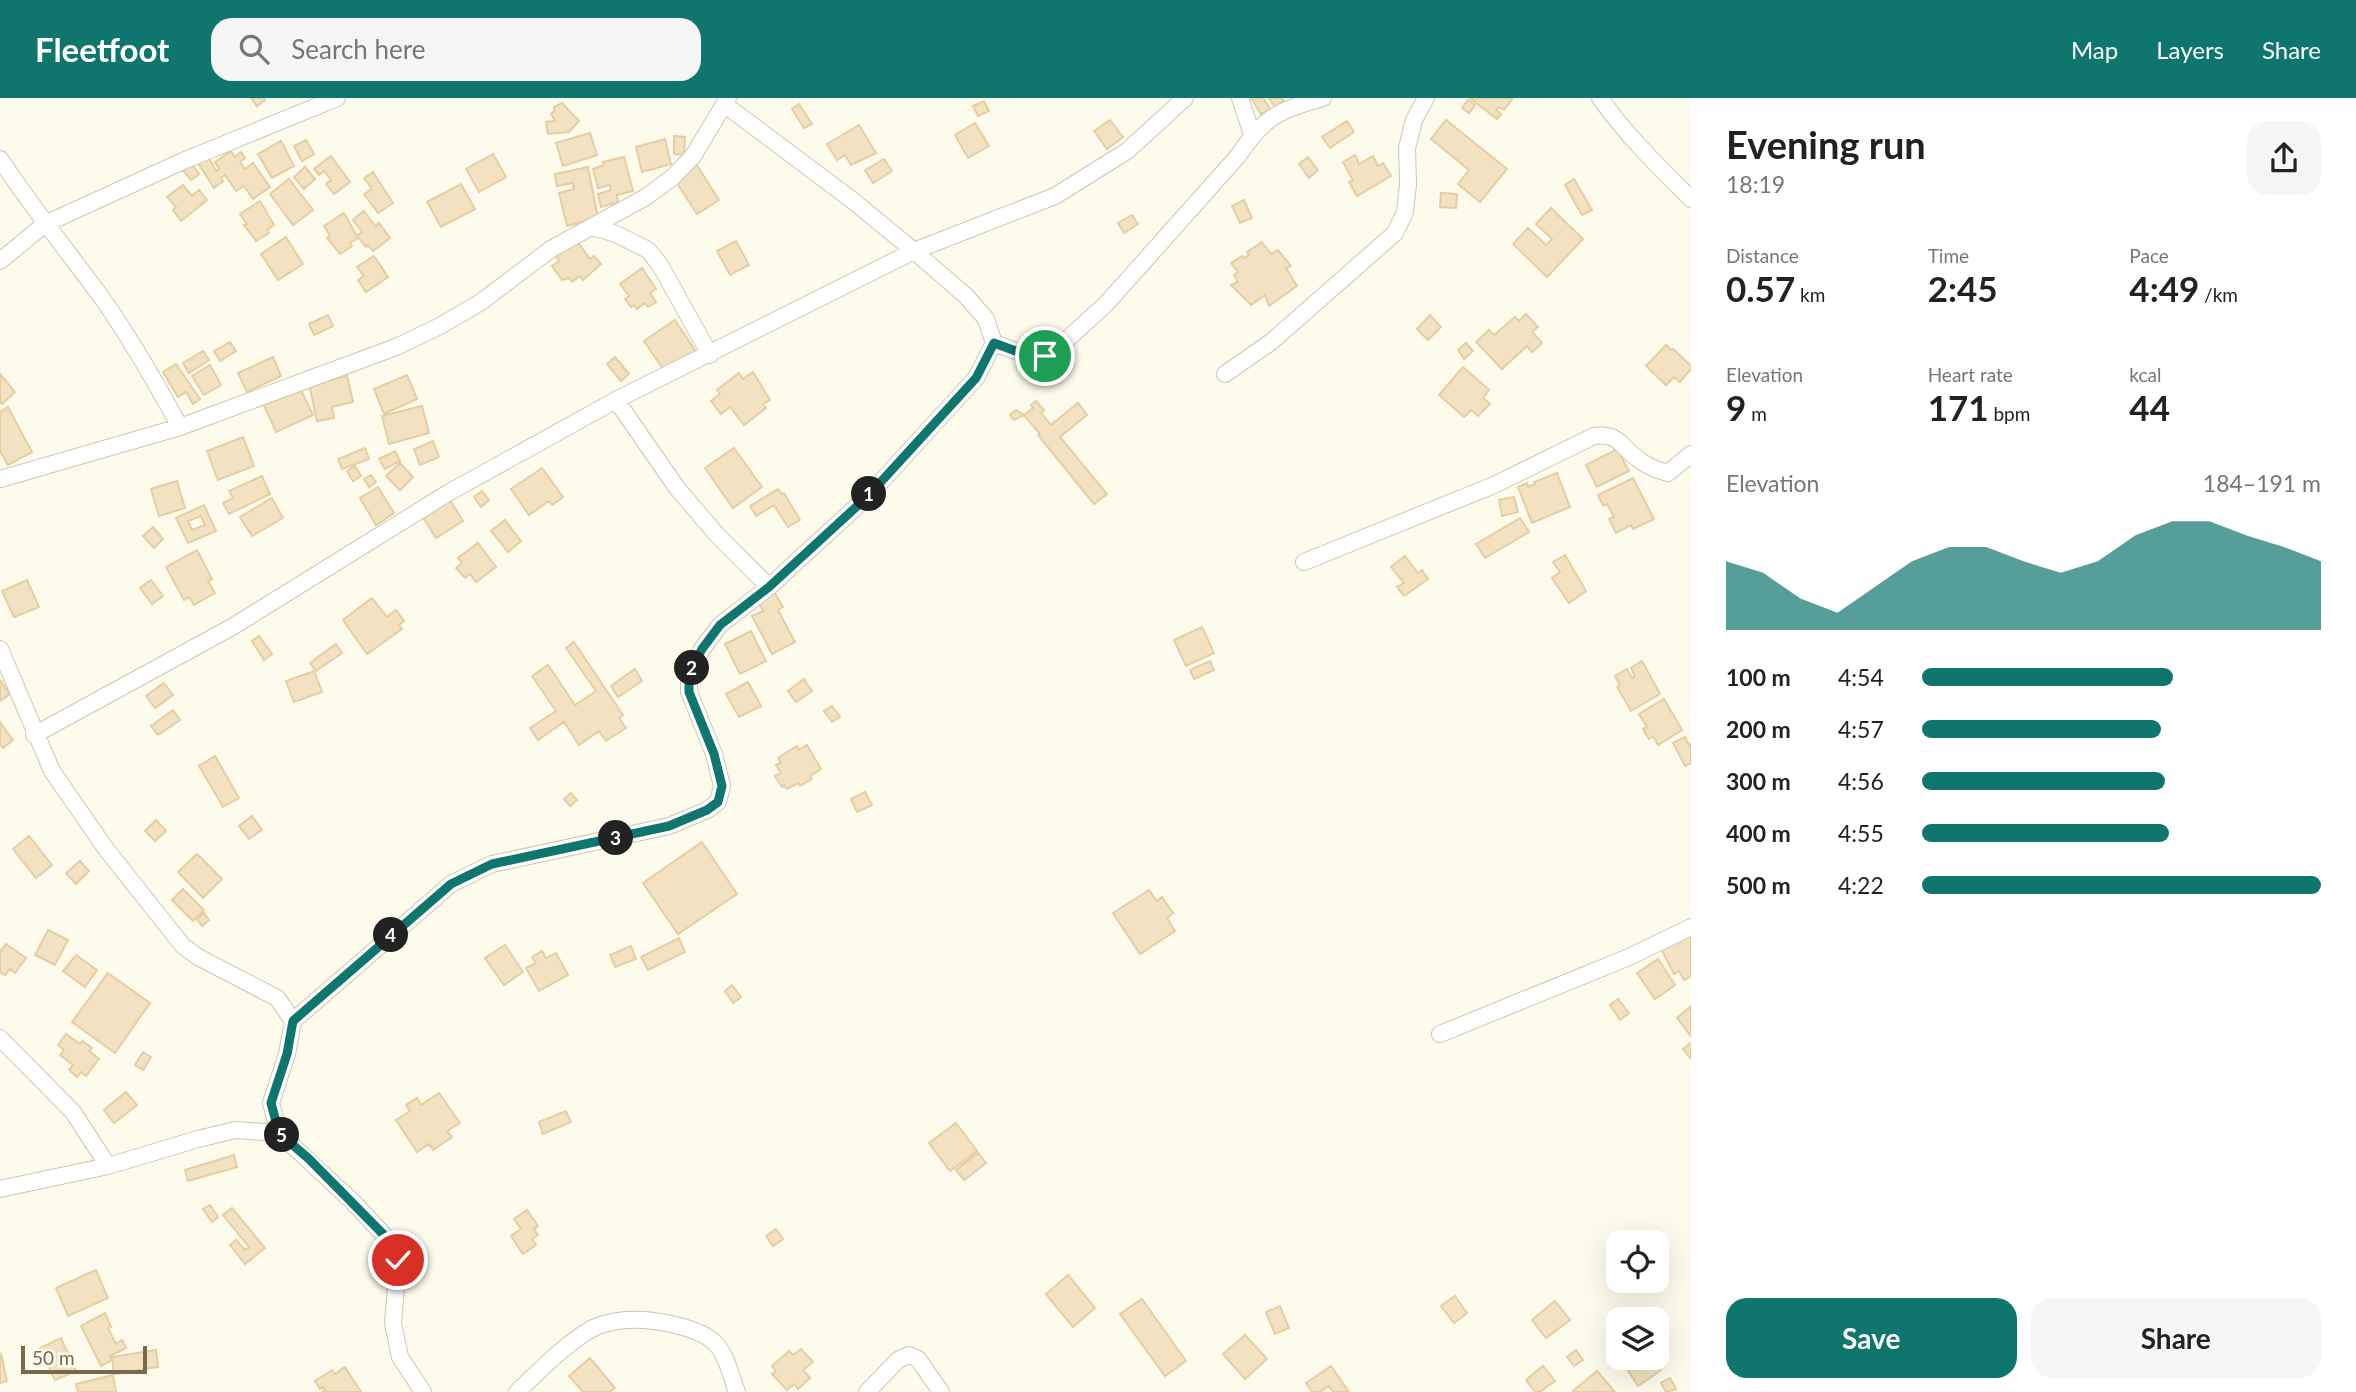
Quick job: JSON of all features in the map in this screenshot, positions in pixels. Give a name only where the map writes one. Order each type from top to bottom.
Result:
[{"type":"street","points":[[0,261],[45,224],[183,161],[337,98]]},
{"type":"street","points":[[34,735],[232,627],[449,494],[616,400],[914,250],[1055,196],[1127,151],[1185,98]]},
{"type":"street","points":[[1240,98],[1252,134]]},
{"type":"street","points":[[994,343],[1029,356],[1045,356],[1063,343],[1106,304],[1238,156],[1252,134],[1270,118],[1323,98]]},
{"type":"street","points":[[1225,374],[1271,342],[1395,233],[1405,212],[1408,184],[1407,148],[1414,120],[1426,98]]},
{"type":"street","points":[[1600,98],[1614,118],[1691,199]]},
{"type":"street","points":[[0,478],[180,427],[396,347],[440,326],[481,302],[551,249],[646,197],[673,177],[693,156],[726,101],[914,250],[966,296],[986,318],[994,343],[976,378],[867,497],[769,587],[720,625],[702,649],[689,674],[689,692],[714,754],[722,786],[718,802],[707,810],[669,826],[492,864],[451,884],[293,1021],[287,1054],[271,1103],[279,1133],[309,1159],[383,1234],[398,1260],[393,1323],[400,1357],[423,1392]]},
{"type":"street","points":[[0,159],[45,224],[104,301],[150,372],[180,427]]},
{"type":"street","points":[[593,227],[616,234],[648,250],[660,265],[710,355]]},
{"type":"street","points":[[616,400],[677,488],[718,536],[769,587]]},
{"type":"street","points":[[1304,562],[1494,485],[1594,436],[1607,434],[1615,438],[1636,458],[1653,469],[1668,473],[1691,454]]},
{"type":"street","points":[[0,649],[34,735],[52,771],[106,849],[183,946],[198,957],[277,998],[293,1021]]},
{"type":"street","points":[[1440,1034],[1556,988],[1691,928]]},
{"type":"street","points":[[0,1038],[73,1112],[108,1166]]},
{"type":"street","points":[[0,1189],[108,1166],[235,1130],[279,1133]]},
{"type":"street","points":[[517,1392],[580,1337],[600,1325],[649,1320],[681,1326],[715,1344],[722,1353],[737,1392]]},
{"type":"street","points":[[867,1392],[898,1360],[909,1355],[918,1359],[941,1392]]},
{"type":"building","points":[[251,98],[264,98],[265,100],[257,106]]},
{"type":"building","points":[[1251,98],[1263,98],[1270,109],[1261,114]]},
{"type":"building","points":[[1269,98],[1281,98],[1284,101],[1275,107]]},
{"type":"building","points":[[1470,98],[1513,98],[1504,110],[1499,107],[1496,110],[1501,114],[1497,119]]},
{"type":"building","points":[[1468,100],[1475,105],[1469,113],[1462,108]]},
{"type":"building","points":[[984,101],[989,111],[978,116],[973,106]]},
{"type":"building","points":[[562,103],[579,121],[569,132],[548,134],[546,122],[555,121],[551,114],[554,107]]},
{"type":"building","points":[[799,104],[812,124],[804,128],[792,109]]},
{"type":"building","points":[[1110,120],[1123,137],[1107,149],[1094,131]]},
{"type":"building","points":[[1446,120],[1507,169],[1480,202],[1458,184],[1469,170],[1431,139]]},
{"type":"building","points":[[1347,121],[1354,132],[1330,148],[1322,137]]},
{"type":"building","points":[[975,123],[989,146],[968,158],[955,135]]},
{"type":"building","points":[[859,125],[876,153],[851,165],[845,155],[837,160],[827,144]]},
{"type":"building","points":[[590,133],[597,155],[563,166],[556,143]]},
{"type":"building","points":[[674,136],[685,137],[684,155],[674,154]]},
{"type":"building","points":[[665,139],[671,164],[642,172],[636,147]]},
{"type":"building","points":[[306,140],[314,154],[302,161],[294,146]]},
{"type":"building","points":[[281,141],[294,166],[272,178],[258,154]]},
{"type":"building","points":[[231,151],[235,157],[241,152],[245,158],[240,162],[245,169],[253,163],[270,187],[253,199],[244,186],[236,191],[225,175],[221,178],[223,181],[214,188],[198,163],[208,157],[216,171],[219,169],[215,162]]},
{"type":"building","points":[[493,154],[506,177],[479,192],[466,169]]},
{"type":"building","points":[[1355,155],[1359,164],[1373,156],[1378,166],[1383,163],[1391,176],[1357,196],[1349,182],[1353,180],[1343,162]]},
{"type":"building","points":[[331,156],[350,182],[334,194],[326,184],[331,180],[324,171],[319,175],[314,169]]},
{"type":"building","points":[[624,157],[633,191],[617,195],[618,202],[601,207],[598,194],[611,190],[610,185],[598,188],[593,169],[604,165],[603,162]]},
{"type":"building","points":[[1308,157],[1318,170],[1309,178],[1299,164]]},
{"type":"building","points":[[187,158],[199,174],[191,180],[179,165]]},
{"type":"building","points":[[884,159],[892,171],[873,183],[865,170]]},
{"type":"building","points":[[695,162],[719,200],[697,214],[673,177]]},
{"type":"building","points":[[305,167],[315,179],[304,189],[294,177]]},
{"type":"building","points":[[588,167],[598,218],[567,226],[559,193],[574,189],[573,183],[557,186],[555,174]]},
{"type":"building","points":[[373,172],[393,203],[378,213],[364,194],[372,189],[364,178]]},
{"type":"building","points":[[289,179],[313,210],[293,225],[270,194]]},
{"type":"building","points":[[1574,179],[1592,210],[1582,215],[1565,185]]},
{"type":"building","points":[[461,184],[475,209],[441,227],[427,202]]},
{"type":"building","points":[[183,185],[192,196],[199,190],[207,200],[181,221],[173,210],[176,207],[167,197]]},
{"type":"building","points":[[1441,193],[1457,194],[1456,208],[1440,207]]},
{"type":"building","points":[[1244,200],[1252,218],[1240,223],[1232,206]]},
{"type":"building","points":[[260,201],[274,225],[267,230],[269,233],[256,241],[244,225],[247,224],[240,214]]},
{"type":"building","points":[[1551,208],[1583,239],[1547,277],[1513,244],[1528,228],[1546,245],[1552,239],[1536,224]]},
{"type":"building","points":[[364,211],[375,226],[379,223],[390,238],[373,251],[357,236],[362,232],[353,220]]},
{"type":"building","points":[[344,213],[358,238],[340,254],[327,238],[330,236],[324,226]]},
{"type":"building","points":[[1132,215],[1138,224],[1124,233],[1118,223]]},
{"type":"building","points":[[286,237],[303,264],[278,280],[261,254]]},
{"type":"building","points":[[577,241],[590,259],[594,256],[601,264],[583,280],[580,276],[572,282],[569,278],[562,280],[552,266],[559,261],[556,256]]},
{"type":"building","points":[[736,241],[749,265],[730,275],[717,251]]},
{"type":"building","points":[[1262,242],[1271,254],[1278,250],[1291,266],[1286,268],[1297,286],[1269,306],[1265,295],[1251,305],[1231,285],[1238,282],[1234,275],[1238,272],[1231,263],[1249,255],[1247,252]]},
{"type":"building","points":[[374,256],[388,277],[366,292],[358,280],[364,276],[357,267]]},
{"type":"building","points":[[642,268],[656,289],[650,293],[656,302],[648,307],[645,303],[637,309],[634,305],[631,307],[625,299],[629,296],[620,284]]},
{"type":"building","points":[[1526,314],[1538,327],[1532,332],[1542,343],[1532,352],[1527,346],[1502,369],[1476,342],[1489,330],[1494,335],[1515,317],[1519,321]]},
{"type":"building","points":[[328,315],[333,326],[314,335],[309,324]]},
{"type":"building","points":[[1430,315],[1441,327],[1428,340],[1417,329]]},
{"type":"building","points":[[675,320],[696,352],[665,372],[644,341]]},
{"type":"building","points":[[230,342],[236,351],[220,361],[214,351]]},
{"type":"building","points":[[1466,343],[1473,351],[1464,359],[1458,350]]},
{"type":"building","points":[[1666,345],[1691,366],[1691,369],[1680,382],[1674,377],[1666,385],[1646,366]]},
{"type":"building","points":[[203,351],[209,360],[189,373],[183,363]]},
{"type":"building","points":[[273,357],[281,376],[247,392],[238,373]]},
{"type":"building","points":[[615,357],[629,374],[621,381],[607,364]]},
{"type":"building","points":[[176,364],[200,399],[193,404],[186,392],[178,397],[163,372]]},
{"type":"building","points":[[210,365],[221,385],[204,395],[192,376]]},
{"type":"building","points":[[1463,367],[1489,390],[1483,398],[1490,404],[1478,416],[1471,410],[1464,417],[1439,395]]},
{"type":"building","points":[[753,372],[770,400],[763,404],[766,408],[744,425],[730,407],[721,414],[711,401],[720,394],[717,390],[739,373],[743,379]]},
{"type":"building","points":[[0,374],[15,392],[2,404],[0,402]]},
{"type":"building","points":[[407,375],[417,399],[384,414],[374,389]]},
{"type":"building","points":[[347,376],[353,402],[332,407],[334,418],[317,421],[309,384]]},
{"type":"building","points":[[298,384],[313,415],[276,432],[262,401]]},
{"type":"building","points":[[1036,401],[1044,410],[1041,413],[1051,425],[1078,403],[1087,415],[1060,437],[1107,494],[1094,504],[1024,415],[1033,408],[1031,405]]},
{"type":"building","points":[[422,406],[429,433],[389,444],[382,416]]},
{"type":"building","points":[[8,407],[32,452],[8,465],[0,451],[0,412]]},
{"type":"building","points":[[1016,410],[1024,415],[1014,420],[1010,415]]},
{"type":"building","points":[[243,437],[254,466],[218,480],[207,451]]},
{"type":"building","points":[[433,441],[439,457],[420,465],[414,449]]},
{"type":"building","points":[[365,448],[369,459],[342,469],[338,459]]},
{"type":"building","points":[[734,448],[762,487],[733,508],[705,468]]},
{"type":"building","points":[[1617,449],[1629,471],[1597,487],[1586,465]]},
{"type":"building","points":[[395,451],[400,461],[385,469],[379,459]]},
{"type":"building","points":[[400,463],[413,477],[400,490],[386,476]]},
{"type":"building","points":[[355,466],[361,476],[353,481],[347,471]]},
{"type":"building","points":[[542,468],[563,497],[552,505],[549,501],[529,515],[511,489]]},
{"type":"building","points":[[1557,473],[1570,507],[1532,523],[1518,487],[1527,483],[1528,487]]},
{"type":"building","points":[[371,475],[376,482],[369,487],[364,479]]},
{"type":"building","points":[[262,476],[270,494],[229,514],[223,503],[233,498],[229,491]]},
{"type":"building","points":[[1633,478],[1654,519],[1633,529],[1631,525],[1616,533],[1609,519],[1614,517],[1607,504],[1603,506],[1598,495]]},
{"type":"building","points":[[177,481],[185,508],[159,516],[151,489]]},
{"type":"building","points":[[378,487],[394,513],[376,525],[360,498]]},
{"type":"building","points":[[778,489],[784,493],[800,520],[788,527],[774,505],[756,516],[750,506]]},
{"type":"building","points":[[482,491],[489,500],[481,507],[474,497]]},
{"type":"building","points":[[445,492],[463,521],[436,538],[418,509]]},
{"type":"building","points":[[1514,497],[1518,512],[1502,516],[1499,500]]},
{"type":"building","points":[[272,498],[283,518],[252,536],[240,517]]},
{"type":"building","points":[[204,505],[216,531],[188,543],[176,518]],"holes":[[[201,516],[205,525],[192,530],[188,521]]]},
{"type":"building","points":[[1520,518],[1529,532],[1485,558],[1476,544]]},
{"type":"building","points":[[505,520],[521,541],[508,552],[491,531]]},
{"type":"building","points":[[153,527],[163,539],[154,548],[143,536]]},
{"type":"building","points":[[478,543],[496,567],[476,582],[470,574],[465,578],[456,568],[462,563],[458,558]]},
{"type":"building","points":[[197,550],[212,579],[208,581],[215,593],[194,605],[189,597],[184,600],[166,567]]},
{"type":"building","points":[[1565,555],[1586,591],[1569,603],[1552,578],[1560,572],[1553,562]]},
{"type":"building","points":[[1405,556],[1418,573],[1422,570],[1428,579],[1404,596],[1397,587],[1404,583],[1391,567]]},
{"type":"building","points":[[27,580],[39,607],[14,617],[2,591]]},
{"type":"building","points":[[151,580],[163,596],[152,604],[140,588]]},
{"type":"building","points":[[774,592],[783,607],[778,610],[795,642],[772,654],[752,616],[763,611],[758,601]]},
{"type":"building","points":[[372,598],[387,617],[396,610],[404,621],[399,625],[402,629],[367,654],[343,620]]},
{"type":"building","points":[[1202,627],[1214,653],[1186,666],[1174,640]]},
{"type":"building","points":[[751,631],[766,661],[740,674],[725,644]]},
{"type":"building","points":[[259,636],[272,654],[264,660],[252,641]]},
{"type":"building","points":[[574,642],[623,715],[619,718],[626,728],[606,741],[599,731],[579,745],[564,722],[538,740],[530,728],[556,711],[532,676],[548,665],[575,705],[596,691],[566,648]]},
{"type":"building","points":[[336,644],[342,653],[316,671],[310,663]]},
{"type":"building","points":[[1210,661],[1214,670],[1194,679],[1190,670]]},
{"type":"building","points":[[1642,661],[1660,694],[1631,711],[1617,687],[1620,685],[1615,676],[1627,669],[1632,678],[1635,676],[1631,668]]},
{"type":"building","points":[[635,669],[642,681],[618,697],[611,686]]},
{"type":"building","points":[[314,671],[322,692],[294,702],[286,681]]},
{"type":"building","points":[[804,679],[812,691],[796,702],[788,691]]},
{"type":"building","points":[[0,680],[10,694],[0,701]]},
{"type":"building","points":[[748,682],[761,706],[739,717],[726,694]]},
{"type":"building","points":[[164,683],[173,695],[155,708],[146,696]]},
{"type":"building","points":[[1664,699],[1682,730],[1658,745],[1653,736],[1649,739],[1643,729],[1647,727],[1639,714]]},
{"type":"building","points":[[832,706],[840,717],[832,722],[824,711]]},
{"type":"building","points":[[173,710],[180,720],[158,735],[151,726]]},
{"type":"building","points":[[0,722],[13,740],[3,748],[0,744]]},
{"type":"building","points":[[1685,737],[1689,745],[1691,744],[1691,763],[1685,766],[1673,743]]},
{"type":"building","points":[[807,745],[821,769],[810,776],[812,779],[800,786],[798,783],[787,789],[784,785],[782,787],[775,776],[781,773],[776,765],[781,763],[778,758],[797,746],[799,750]]},
{"type":"building","points":[[215,756],[239,798],[223,807],[199,766]]},
{"type":"building","points":[[865,792],[872,805],[857,812],[851,799]]},
{"type":"building","points":[[571,793],[577,800],[570,806],[564,799]]},
{"type":"building","points":[[252,816],[262,830],[249,839],[239,826]]},
{"type":"building","points":[[156,820],[166,831],[155,841],[145,831]]},
{"type":"building","points":[[29,836],[52,865],[36,878],[13,849]]},
{"type":"building","points":[[702,842],[737,894],[678,934],[643,883]]},
{"type":"building","points":[[197,854],[222,879],[203,898],[178,872]]},
{"type":"building","points":[[80,861],[89,871],[76,884],[66,873]]},
{"type":"building","points":[[183,889],[204,910],[193,921],[172,900]]},
{"type":"building","points":[[1149,890],[1157,901],[1162,897],[1173,913],[1167,918],[1175,931],[1140,954],[1113,913]]},
{"type":"building","points":[[204,913],[209,920],[202,926],[197,919]]},
{"type":"building","points":[[48,930],[68,940],[55,965],[35,955]]},
{"type":"building","points":[[1691,933],[1691,976],[1684,980],[1679,971],[1674,974],[1661,949]]},
{"type":"building","points":[[679,938],[685,952],[648,970],[641,957]]},
{"type":"building","points":[[6,944],[26,958],[15,973],[10,969],[5,975],[0,972],[0,952]]},
{"type":"building","points":[[505,945],[523,972],[504,985],[485,958]]},
{"type":"building","points":[[631,946],[636,959],[615,967],[610,955]]},
{"type":"building","points":[[542,951],[546,958],[556,953],[568,975],[539,991],[526,968],[536,963],[532,957]]},
{"type":"building","points":[[76,955],[97,970],[85,987],[63,971]]},
{"type":"building","points":[[1658,959],[1675,985],[1655,999],[1637,973]]},
{"type":"building","points":[[108,973],[150,1003],[115,1053],[72,1022]]},
{"type":"building","points":[[732,985],[741,997],[733,1003],[725,991]]},
{"type":"building","points":[[1618,999],[1629,1013],[1620,1020],[1610,1005]]},
{"type":"building","points":[[1691,1006],[1691,1036],[1677,1018]]},
{"type":"building","points":[[66,1034],[80,1044],[82,1041],[92,1048],[89,1051],[99,1059],[86,1076],[81,1072],[77,1077],[69,1070],[73,1065],[60,1055],[64,1050],[58,1045]]},
{"type":"building","points":[[1691,1043],[1691,1059],[1683,1049]]},
{"type":"building","points":[[143,1052],[151,1057],[143,1070],[135,1065]]},
{"type":"building","points":[[126,1092],[137,1105],[114,1123],[104,1110]]},
{"type":"building","points":[[439,1093],[460,1123],[447,1131],[452,1137],[433,1150],[429,1144],[417,1152],[396,1120],[410,1111],[406,1105],[417,1098],[421,1105]]},
{"type":"building","points":[[566,1111],[571,1122],[543,1134],[539,1122]]},
{"type":"building","points":[[956,1123],[977,1151],[950,1171],[929,1143]]},
{"type":"building","points":[[978,1153],[986,1163],[964,1180],[956,1170]]},
{"type":"building","points":[[234,1155],[237,1167],[188,1181],[185,1170]]},
{"type":"building","points":[[210,1205],[218,1217],[212,1222],[203,1209]]},
{"type":"building","points":[[232,1208],[265,1248],[245,1264],[230,1245],[236,1240],[245,1250],[249,1247],[223,1215]]},
{"type":"building","points":[[527,1210],[538,1226],[534,1229],[538,1235],[532,1239],[536,1245],[523,1254],[511,1236],[521,1229],[514,1219]]},
{"type":"building","points":[[776,1229],[783,1239],[773,1246],[766,1236]]},
{"type":"building","points":[[96,1270],[108,1298],[68,1316],[56,1288]]},
{"type":"building","points":[[1068,1275],[1095,1308],[1073,1327],[1046,1294]]},
{"type":"building","points":[[1455,1296],[1467,1313],[1454,1323],[1441,1306]]},
{"type":"building","points":[[1142,1299],[1186,1361],[1165,1376],[1120,1314]]},
{"type":"building","points":[[1555,1301],[1570,1320],[1546,1338],[1532,1320]]},
{"type":"building","points":[[1280,1306],[1289,1328],[1275,1334],[1266,1312]]},
{"type":"building","points":[[105,1313],[111,1327],[108,1328],[116,1344],[122,1340],[126,1348],[110,1356],[112,1360],[101,1366],[81,1326]]},
{"type":"building","points":[[1245,1335],[1267,1359],[1245,1379],[1223,1354]]},
{"type":"building","points":[[61,1338],[76,1371],[55,1380],[40,1348]]},
{"type":"building","points":[[801,1349],[813,1362],[803,1370],[810,1378],[798,1389],[794,1384],[787,1390],[772,1374],[776,1371],[772,1366],[789,1351],[793,1355]]},
{"type":"building","points":[[156,1350],[158,1367],[114,1374],[112,1357]]},
{"type":"building","points":[[1576,1350],[1583,1360],[1574,1366],[1567,1357]]},
{"type":"building","points":[[0,1355],[7,1381],[0,1383]]},
{"type":"building","points":[[590,1358],[615,1388],[610,1392],[583,1392],[569,1376]]},
{"type":"building","points":[[1331,1366],[1349,1392],[1333,1392],[1329,1386],[1320,1392],[1312,1392],[1306,1383]]},
{"type":"building","points":[[1543,1366],[1555,1381],[1540,1392],[1535,1392],[1526,1380]]},
{"type":"building","points":[[345,1367],[361,1392],[322,1392],[325,1390],[323,1387],[320,1389],[315,1381],[332,1370],[335,1374]]},
{"type":"building","points":[[1628,1370],[1661,1370],[1638,1386]]},
{"type":"building","points":[[1597,1371],[1615,1392],[1573,1392],[1573,1391]]},
{"type":"building","points":[[113,1375],[116,1392],[78,1392],[76,1384]]},
{"type":"building","points":[[1670,1378],[1676,1389],[1666,1392],[1661,1383]]},
{"type":"route","points":[[398,1260],[383,1234],[309,1159],[279,1133],[271,1103],[287,1054],[293,1021],[451,884],[492,864],[669,826],[707,810],[718,802],[722,786],[714,754],[689,692],[689,674],[702,649],[720,625],[769,587],[867,497],[976,378],[994,343],[1029,356],[1045,356]]}]
